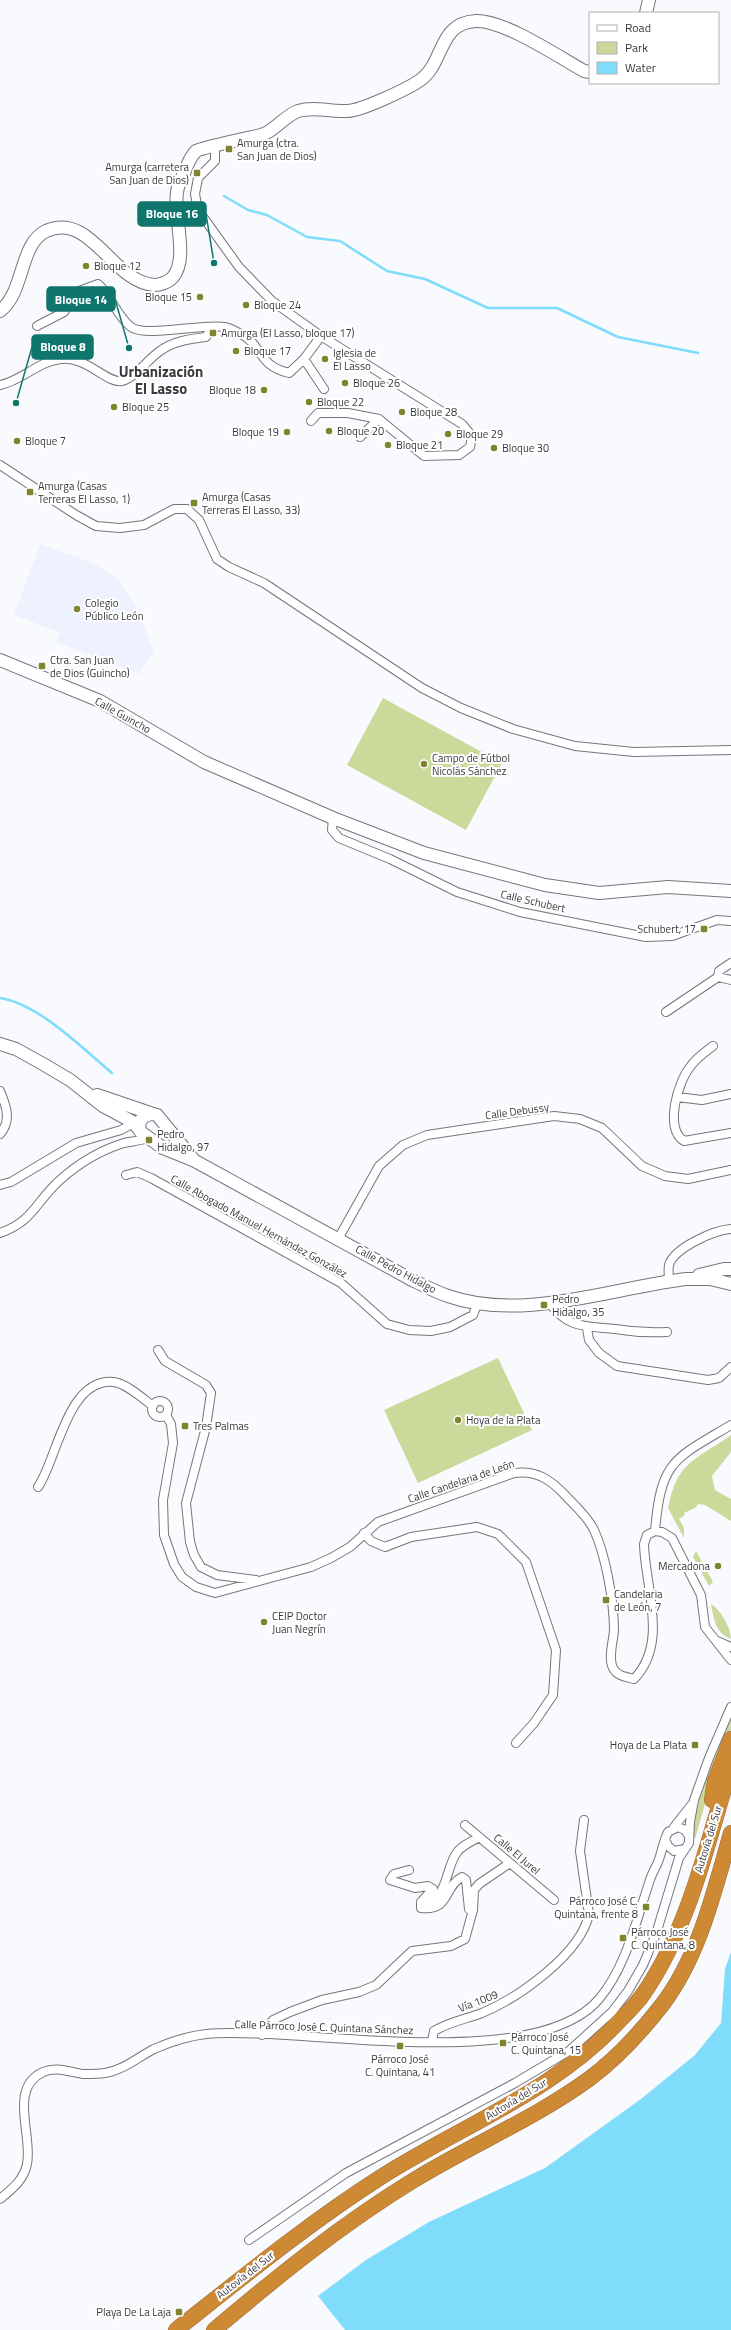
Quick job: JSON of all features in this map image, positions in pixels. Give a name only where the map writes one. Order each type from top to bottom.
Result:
[{"type":"highway","points":[[706,1845],[715,1781],[731,1739]]},
{"type":"highway","name":"Autovía del Sur","points":[[176,2330],[309,2225],[383,2176],[537,2088],[578,2060],[605,2037],[643,1996],[666,1958],[686,1912],[731,1766]]},
{"type":"highway","name":"Autovía del Sur","points":[[214,2330],[272,2281],[358,2215],[416,2178],[550,2105],[590,2079],[619,2053],[663,2003],[684,1967],[705,1922],[731,1833]]},
{"type":"street","points":[[646,12],[649,0]]},
{"type":"street","points":[[0,311],[15,293],[30,248],[45,232],[65,226],[83,233],[130,278],[146,284],[160,285],[173,277],[180,257],[176,211],[177,191],[188,161],[197,150],[215,147],[267,133],[296,112],[314,108],[349,112],[386,97],[421,80],[430,70],[450,33],[460,24],[477,21],[501,25],[584,71],[589,72]]},
{"type":"street","points":[[215,147],[215,161],[198,178],[195,194],[198,210],[239,267],[272,301],[321,336],[462,424],[472,436],[470,448],[459,455],[424,456],[379,419],[348,413],[318,413],[311,421]]},
{"type":"street","points":[[37,326],[64,312],[79,291],[98,284],[106,291],[116,312],[133,328],[156,330],[225,327],[241,334],[254,343],[261,358],[276,370],[289,373],[304,359],[321,336]]},
{"type":"street","points":[[0,385],[13,383],[44,364],[61,359],[82,361],[96,368],[108,379],[121,381],[135,372],[161,350],[183,340],[206,337],[212,327]]},
{"type":"street","points":[[304,359],[324,389]]},
{"type":"street","points":[[360,437],[379,419]]},
{"type":"street","points":[[0,465],[76,515],[96,526],[120,528],[144,525],[174,509],[187,509],[199,520],[218,559],[229,567],[264,583],[422,688],[461,708],[512,729],[575,746],[634,752],[731,750]]},
{"type":"street","name":"Calle Guincho","points":[[0,660],[100,701],[204,762],[333,818],[424,853],[546,885],[599,893],[668,887],[731,891]]},
{"type":"street","name":"Calle Schubert","points":[[333,818],[332,830],[338,838],[390,859],[457,892],[520,912],[646,937],[672,936],[717,920],[731,921]]},
{"type":"street","points":[[666,1012],[718,977],[719,971],[731,963]]},
{"type":"street","points":[[718,977],[731,980]]},
{"type":"street","points":[[0,1044],[16,1049],[43,1064],[83,1090],[103,1106],[141,1127],[158,1135],[163,1125]]},
{"type":"street","points":[[713,1046],[690,1066],[681,1081],[673,1111],[679,1138],[684,1141],[731,1133]]},
{"type":"street","points":[[83,1090],[153,1114],[160,1118],[163,1125],[196,1161]]},
{"type":"street","points":[[0,1091],[8,1109],[5,1128],[0,1134]]},
{"type":"street","points":[[677,1097],[702,1100],[731,1094]]},
{"type":"street","points":[[0,1233],[15,1228],[30,1216],[47,1193],[90,1158],[124,1143],[138,1142],[141,1127],[146,1115],[153,1114]]},
{"type":"street","name":"Calle Debussy","points":[[338,1239],[379,1166],[403,1145],[427,1135],[554,1116],[580,1119],[602,1128],[642,1166],[665,1176],[688,1179],[731,1170]]},
{"type":"street","points":[[141,1127],[163,1148],[196,1161]]},
{"type":"street","points":[[0,1185],[11,1182],[76,1143],[121,1130],[141,1127]]},
{"type":"street","name":"Calle Pedro Hidalgo","points":[[196,1161],[414,1281],[448,1296],[478,1302],[510,1305],[550,1302],[686,1279],[710,1279],[728,1283]]},
{"type":"street","name":"Calle Abogado Manuel Hernández González","points":[[126,1175],[137,1172],[151,1178],[341,1283],[387,1324],[409,1330],[430,1331],[450,1327],[473,1315],[478,1302]]},
{"type":"street","points":[[669,1281],[669,1264],[677,1253],[703,1237],[731,1229]]},
{"type":"street","name":"Calle Pedro Hidalgo","points":[[686,1279],[727,1269]]},
{"type":"street","name":"Calle Pedro Hidalgo","points":[[727,1269],[721,1276],[728,1283]]},
{"type":"street","points":[[550,1302],[556,1312],[578,1325],[587,1328],[637,1333],[667,1332]]},
{"type":"street","points":[[587,1328],[589,1340],[599,1354],[617,1366],[708,1380],[719,1378],[731,1367]]},
{"type":"street","points":[[158,1350],[165,1361],[206,1384],[211,1393],[206,1427],[186,1502],[190,1542],[194,1555],[201,1567],[217,1575],[261,1581]]},
{"type":"street","points":[[38,1487],[44,1478],[64,1423],[71,1410],[86,1392],[98,1385],[114,1382],[126,1387],[153,1406]]},
{"type":"street","points":[[160,1401],[166,1404],[168,1410],[166,1415],[156,1416],[152,1411],[153,1406],[160,1401]]},
{"type":"street","name":"Calle Candelaria de León","points":[[166,1415],[171,1424],[173,1443],[163,1500],[162,1518],[164,1535],[174,1564],[182,1578],[196,1587],[215,1593],[311,1567],[331,1558],[350,1546],[378,1522],[514,1473],[526,1472],[538,1474],[550,1480],[593,1529],[611,1596],[614,1630],[612,1655],[613,1668],[622,1677],[634,1679],[643,1669],[651,1640],[654,1620],[644,1544],[647,1535],[655,1531]]},
{"type":"street","points":[[731,1425],[677,1459],[668,1470],[661,1487],[655,1531],[662,1532],[672,1538],[701,1595],[705,1627],[712,1638],[731,1660]]},
{"type":"street","points":[[364,1533],[371,1541],[385,1547],[412,1537],[476,1527],[498,1534],[526,1562],[556,1650],[553,1696],[534,1723],[516,1743]]},
{"type":"street","points":[[712,1638],[731,1647]]},
{"type":"street","points":[[694,1800],[674,1828],[668,1832],[665,1839],[672,1850],[685,1849],[689,1843],[694,1800],[709,1758],[731,1707]]},
{"type":"street","name":"Vía 1009","points":[[432,2041],[434,2031],[444,2025],[500,2005],[523,1992],[565,1955],[587,1923],[589,1914],[580,1851],[584,1820]]},
{"type":"street","name":"Calle El Jurel","points":[[465,1825],[554,1900]]},
{"type":"street","points":[[674,1828],[682,1828],[689,1836]]},
{"type":"street","points":[[421,1902],[431,1902],[438,1896],[458,1851],[479,1837]]},
{"type":"street","name":"Calle Párroco José C. Quintana Sánchez","points":[[0,2199],[13,2189],[25,2170],[28,2150],[24,2116],[25,2096],[30,2082],[42,2072],[55,2068],[84,2074],[107,2072],[127,2066],[154,2050],[176,2040],[206,2034],[432,2041],[496,2041],[567,2023],[587,2011],[608,1988],[627,1947],[665,1839]]},
{"type":"street","name":"Autovía del Sur","points":[[249,2240],[346,2174],[526,2077],[568,2051],[590,2034],[612,2012],[628,1991],[643,1965],[656,1934],[672,1876],[679,1858],[685,1849]]},
{"type":"street","name":"Calle Párroco José C. Quintana Sánchez","points":[[658,1862],[672,1850]]},
{"type":"street","name":"Autovía del Sur","points":[[672,1850],[672,1876]]},
{"type":"street","points":[[262,2035],[273,2020],[290,2012],[322,2000],[359,1992],[376,1986],[412,1951],[451,1946],[465,1939],[473,1910],[474,1890],[479,1884],[510,1863]]},
{"type":"street","points":[[409,1870],[394,1874],[390,1880],[415,1888],[428,1886],[433,1889],[421,1902],[421,1908],[432,1909],[440,1905],[457,1880],[462,1877],[466,1880],[470,1905],[469,1926]]},
{"type":"shaded area","name":"Colegio Público León","points":[[40,544],[91,562],[118,579],[135,604],[154,652],[139,674],[56,642],[61,633],[14,615]]},
{"type":"green space","name":"Campo de Fútbol Nicolás Sánchez","points":[[383,698],[502,763],[466,830],[347,765]]},
{"type":"green space","name":"Hoya de la Plata","points":[[498,1358],[532,1430],[418,1483],[384,1410]]},
{"type":"green space","points":[[731,1435],[731,1452],[712,1476],[715,1490],[731,1499],[731,1521],[705,1505],[698,1504],[695,1508],[684,1513],[685,1515],[679,1519],[684,1528],[684,1538],[668,1508],[677,1480],[690,1463]]},
{"type":"green space","points":[[696,1551],[713,1582],[709,1586],[693,1557]]},
{"type":"green space","points":[[711,1604],[718,1610],[725,1620],[731,1635],[731,1639],[718,1629],[714,1620]]},
{"type":"green space","points":[[731,1717],[731,1731],[708,1794],[695,1839],[692,1829],[702,1790]]},
{"type":"water","points":[[731,1952],[731,2330],[345,2330],[318,2296],[366,2260],[429,2222],[545,2168],[641,2099],[695,2055],[721,2023],[725,1969]]},
{"type":"waterway","points":[[224,196],[248,210],[267,215],[307,237],[340,241],[387,271],[425,279],[488,308],[557,308],[618,337],[698,353]]},
{"type":"waterway","points":[[0,998],[15,1002],[45,1018],[74,1040],[112,1073]]},
{"type":"place","name":"Amurga (ctra. San Juan de Dios)","points":[[229,149]]},
{"type":"place","name":"Amurga (carretera San Juan de Dios)","points":[[197,173]]},
{"type":"place","name":"Bloque 16","points":[[214,263]]},
{"type":"place","name":"Bloque 12","points":[[86,266]]},
{"type":"place","name":"Bloque 15","points":[[200,297]]},
{"type":"place","name":"Bloque 24","points":[[246,305]]},
{"type":"place","name":"Amurga (El Lasso, bloque 17)","points":[[213,333]]},
{"type":"place","name":"Bloque 14","points":[[129,348]]},
{"type":"place","name":"Bloque 17","points":[[236,351]]},
{"type":"place","name":"Iglesia de El Lasso","points":[[325,359]]},
{"type":"place","name":"Bloque 26","points":[[345,383]]},
{"type":"place","name":"Bloque 18","points":[[264,390]]},
{"type":"place","name":"Bloque 22","points":[[309,402]]},
{"type":"place","name":"Bloque 8","points":[[16,403]]},
{"type":"place","name":"Bloque 25","points":[[114,407]]},
{"type":"place","name":"Bloque 28","points":[[402,412]]},
{"type":"place","name":"Bloque 20","points":[[329,431]]},
{"type":"place","name":"Bloque 19","points":[[287,432]]},
{"type":"place","name":"Bloque 29","points":[[448,434]]},
{"type":"place","name":"Bloque 7","points":[[17,441]]},
{"type":"place","name":"Bloque 21","points":[[388,445]]},
{"type":"place","name":"Bloque 30","points":[[494,448]]},
{"type":"place","name":"Amurga (Casas Terreras El Lasso, 1)","points":[[30,492]]},
{"type":"place","name":"Amurga (Casas Terreras El Lasso, 33)","points":[[194,503]]},
{"type":"place","name":"Colegio Público León","points":[[77,609]]},
{"type":"place","name":"Ctra. San Juan de Dios (Guincho)","points":[[42,666]]},
{"type":"place","name":"Campo de Fútbol Nicolás Sánchez","points":[[424,764]]},
{"type":"place","name":"Schubert, 17","points":[[704,929]]},
{"type":"place","name":"Pedro Hidalgo, 97","points":[[149,1140]]},
{"type":"place","name":"Pedro Hidalgo, 35","points":[[544,1305]]},
{"type":"place","name":"Hoya de la Plata","points":[[458,1420]]},
{"type":"place","name":"Tres Palmas","points":[[185,1426]]},
{"type":"place","name":"Mercadona","points":[[718,1566]]},
{"type":"place","name":"Candelaria de León, 7","points":[[606,1600]]},
{"type":"place","name":"CEIP Doctor Juan Negrín","points":[[264,1622]]},
{"type":"place","name":"Hoya de La Plata","points":[[695,1745]]},
{"type":"place","name":"Párroco José C. Quintana, frente 8","points":[[646,1907]]},
{"type":"place","name":"Párroco José C. Quintana, 8","points":[[623,1938]]},
{"type":"place","name":"Párroco José C. Quintana, 15","points":[[503,2043]]},
{"type":"place","name":"Párroco José C. Quintana, 41","points":[[400,2046]]},
{"type":"place","name":"Playa De La Laja","points":[[179,2312]]},
{"type":"district","name":"Urbanización El Lasso","points":[[161,380]]}]
